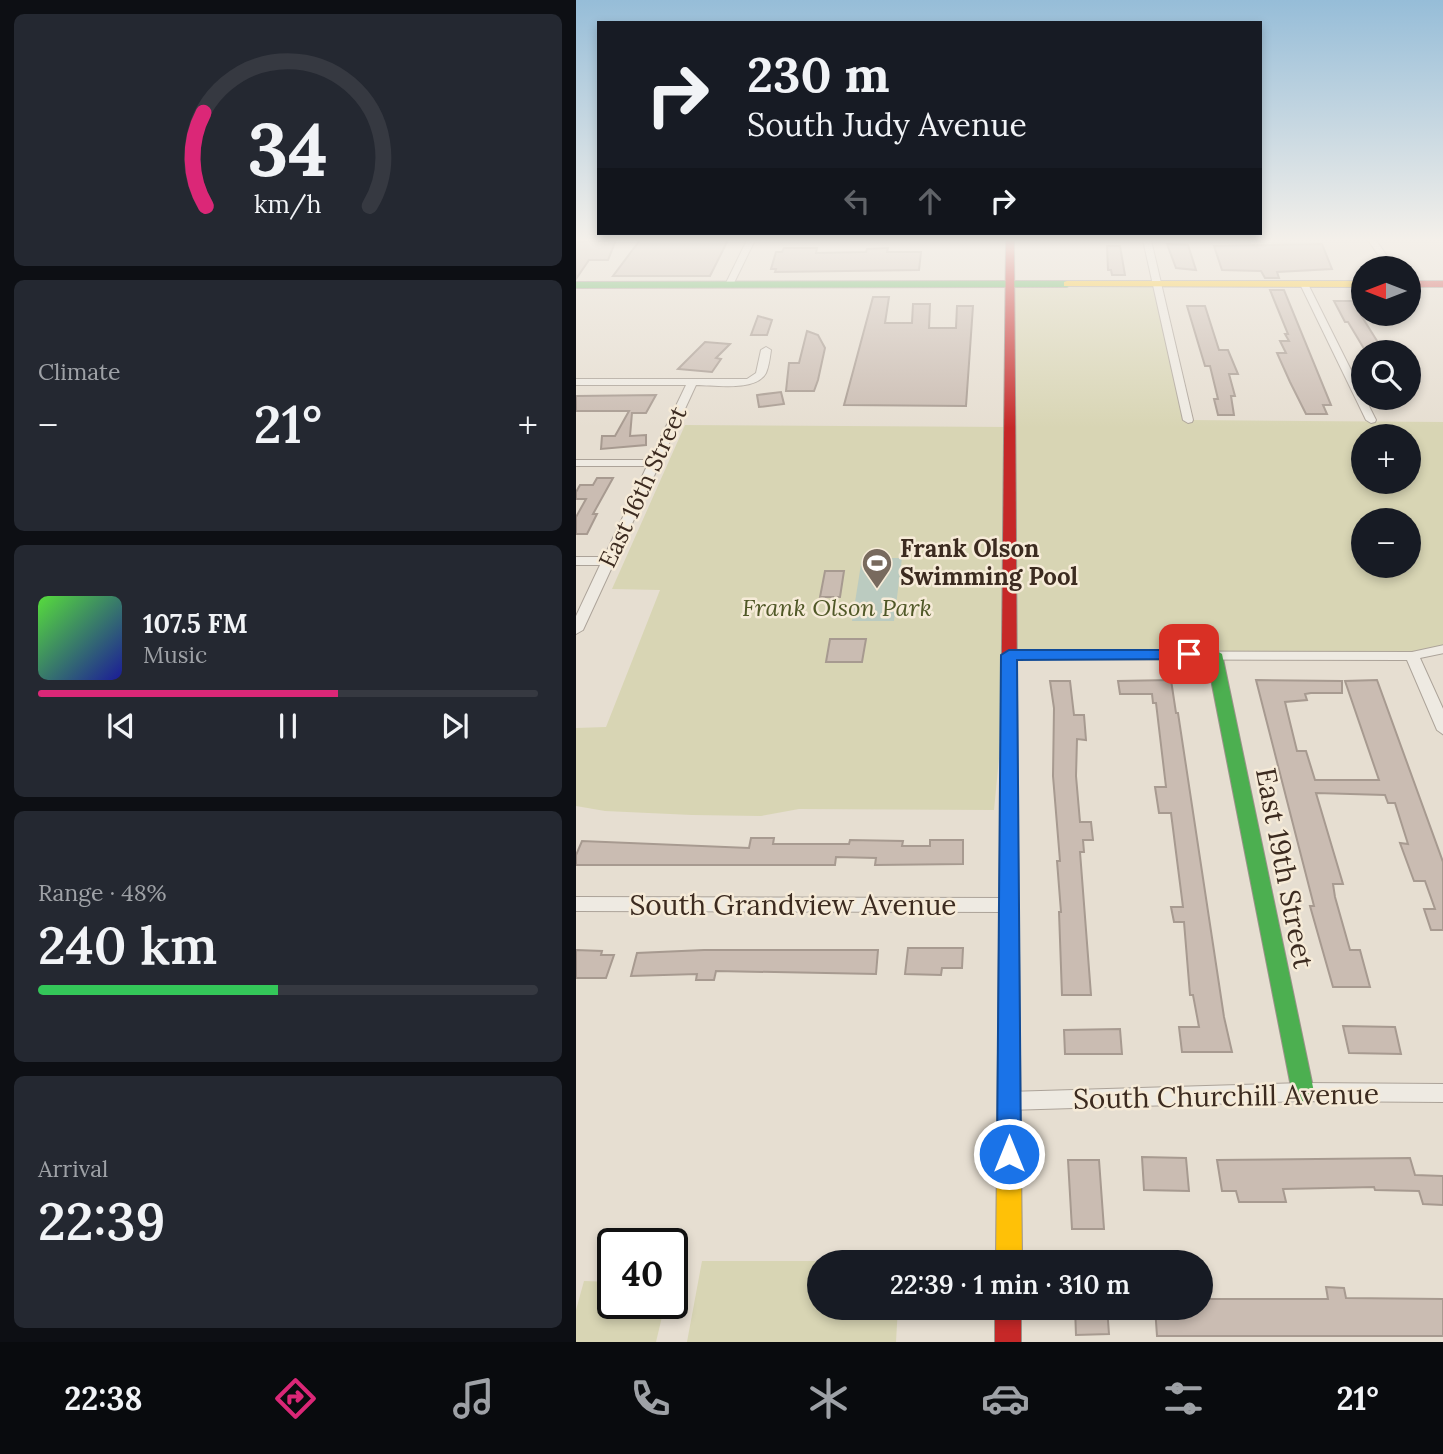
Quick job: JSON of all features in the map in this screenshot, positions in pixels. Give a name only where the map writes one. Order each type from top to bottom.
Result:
[{"type":"street","points":[[1009,1250],[1010,303]]},
{"type":"street","points":[[1161,303],[1188,420]]},
{"type":"street","points":[[1313,303],[1371,421]]},
{"type":"street","points":[[576,382],[749,382],[759,379],[763,372],[766,350]]},
{"type":"street","name":"East 16th Street","points":[[576,630],[692,382]]},
{"type":"street","points":[[576,463],[655,463]]},
{"type":"street","points":[[576,561],[609,561]]},
{"type":"street","points":[[1009,655],[1412,656],[1443,649]]},
{"type":"street","name":"East 19th Street","points":[[1214,654],[1303,1092]]},
{"type":"street","points":[[1412,656],[1443,730]]},
{"type":"street","name":"South Grandview Avenue","points":[[576,904],[1010,905]]},
{"type":"street","name":"South Churchill Avenue","points":[[1009,1101],[1303,1092],[1443,1093]]},
{"type":"street","points":[[1008,1320],[1008,1342]]},
{"type":"green space","name":"Frank Olson Park","points":[[1010,303],[1161,303],[1189,420],[1443,422],[1443,649],[1412,656],[1009,655],[994,810],[799,809],[761,816],[605,811],[576,806],[576,728],[606,727],[660,590],[612,589],[685,425],[1009,427]]},
{"type":"green space","points":[[702,1261],[807,1261],[807,1320],[897,1320],[896,1342],[687,1342]]},
{"type":"green space","points":[[584,1281],[597,1281],[597,1319],[661,1319],[656,1342],[576,1342],[576,1310]]},
{"type":"shaded area","name":"Frank Olson Swimming Pool","points":[[862,558],[902,558],[894,621],[852,621]]},
{"type":"building","points":[[871,303],[888,303],[885,323],[912,323],[913,304],[930,304],[929,328],[956,328],[957,306],[973,306],[966,406],[844,405]]},
{"type":"building","points":[[1275,303],[1289,303],[1331,405],[1323,405],[1327,414],[1306,414],[1290,382],[1277,353],[1286,353],[1280,341],[1289,341],[1285,334],[1288,334]]},
{"type":"building","points":[[1335,303],[1351,303],[1351,326],[1368,326],[1376,340],[1359,340],[1348,322],[1345,322]]},
{"type":"building","points":[[1187,306],[1205,306],[1219,350],[1228,350],[1238,374],[1229,374],[1235,396],[1231,396],[1234,415],[1218,415],[1214,399],[1218,399],[1210,366],[1205,366]]},
{"type":"building","points":[[758,316],[772,320],[767,335],[751,335]]},
{"type":"building","points":[[807,331],[818,335],[825,348],[818,380],[814,391],[786,391],[789,363],[799,363]]},
{"type":"building","points":[[705,342],[730,344],[716,358],[721,359],[712,372],[678,369]]},
{"type":"building","points":[[781,392],[784,404],[759,407],[757,395]]},
{"type":"building","points":[[656,395],[646,413],[632,413],[630,436],[646,435],[646,445],[601,449],[602,436],[615,436],[629,411],[576,411],[576,396]]},
{"type":"building","points":[[597,478],[613,478],[593,514],[597,514],[587,534],[576,534],[576,517],[586,499],[576,499],[576,492],[580,485],[593,485]]},
{"type":"building","points":[[825,571],[844,571],[840,597],[820,597]]},
{"type":"building","points":[[830,639],[866,639],[862,662],[826,662]]},
{"type":"building","points":[[1171,680],[1224,1017],[1232,1052],[1182,1052],[1179,1027],[1199,1027],[1193,995],[1190,995],[1184,922],[1174,922],[1171,907],[1183,907],[1171,813],[1159,813],[1155,787],[1166,787],[1156,703],[1153,703],[1152,694],[1120,694],[1118,681]]},
{"type":"building","points":[[1256,680],[1342,681],[1342,693],[1311,693],[1305,694],[1307,700],[1285,702],[1297,751],[1306,751],[1315,780],[1379,780],[1345,681],[1377,680],[1443,862],[1443,930],[1431,930],[1424,909],[1435,909],[1425,881],[1414,881],[1400,843],[1408,844],[1395,803],[1388,803],[1385,795],[1316,793],[1343,884],[1333,884],[1335,897],[1350,950],[1360,950],[1370,987],[1333,987],[1310,906],[1314,906]]},
{"type":"building","points":[[1050,681],[1070,681],[1074,715],[1084,715],[1086,740],[1077,739],[1076,776],[1080,822],[1091,822],[1093,840],[1083,840],[1084,852],[1080,852],[1091,995],[1062,995],[1057,861],[1060,861],[1053,776],[1054,708]]},
{"type":"building","points":[[751,838],[774,838],[773,844],[849,844],[850,840],[903,841],[902,846],[930,846],[930,840],[963,840],[963,864],[875,865],[876,858],[836,857],[835,865],[576,865],[576,855],[582,841],[749,848]]},
{"type":"building","points":[[908,948],[963,948],[962,968],[942,968],[941,975],[905,974]]},
{"type":"building","points":[[576,950],[602,951],[601,955],[614,955],[606,978],[576,978]]},
{"type":"building","points":[[704,950],[878,950],[876,974],[716,971],[714,980],[696,980],[697,974],[631,976],[637,953]]},
{"type":"building","points":[[1343,1026],[1395,1027],[1401,1054],[1349,1053]]},
{"type":"building","points":[[1120,1029],[1122,1054],[1065,1054],[1064,1030]]},
{"type":"building","points":[[1142,1157],[1186,1158],[1189,1191],[1144,1190]]},
{"type":"building","points":[[1410,1158],[1415,1175],[1443,1176],[1443,1205],[1423,1204],[1419,1191],[1375,1190],[1374,1187],[1283,1189],[1286,1202],[1239,1202],[1236,1191],[1222,1191],[1217,1160]]},
{"type":"building","points":[[1068,1160],[1099,1160],[1104,1229],[1072,1229]]},
{"type":"building","points":[[1326,1287],[1344,1288],[1346,1298],[1443,1299],[1443,1336],[1157,1336],[1156,1320],[1213,1320],[1213,1299],[1328,1299]]},
{"type":"building","points":[[1075,1320],[1108,1320],[1109,1334],[1076,1335]]},
{"type":"traffic: fast","points":[[1214,654],[1303,1092]]},
{"type":"traffic: slow","points":[[1009,845],[1009,1250]]},
{"type":"traffic: jam","points":[[1009,845],[1010,303]]},
{"type":"traffic: jam","points":[[1008,1320],[1008,1342]]},
{"type":"place","name":"Frank Olson Swimming Pool","points":[[877,590]]},
{"type":"route","points":[[1009,1154],[1009,655],[1189,654]]}]
